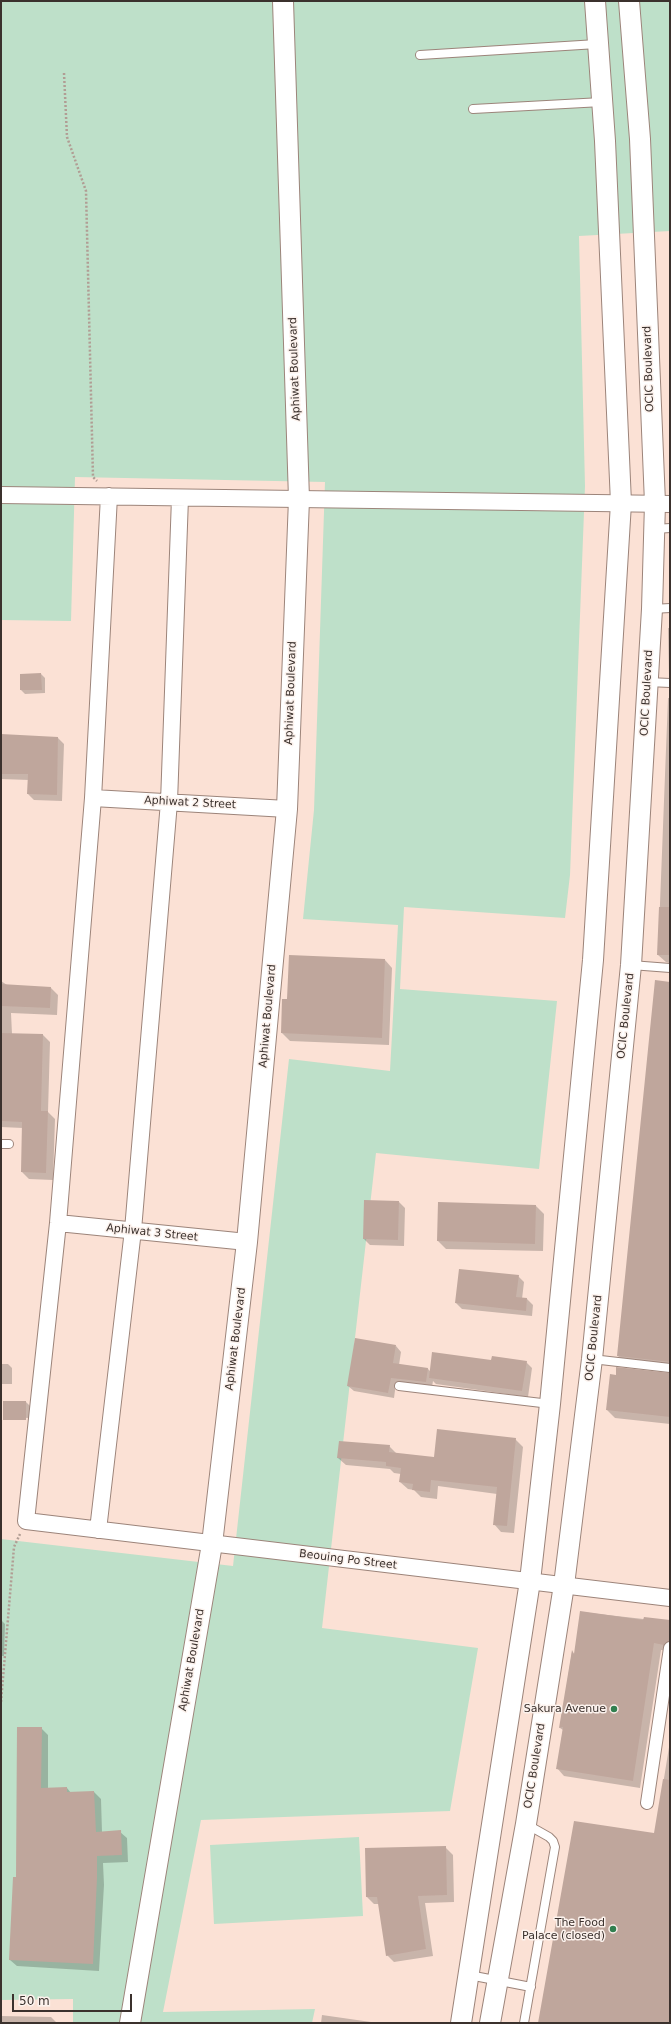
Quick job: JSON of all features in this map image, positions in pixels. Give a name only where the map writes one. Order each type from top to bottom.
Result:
[{"type":"street","name":"Aphiwat Boulevard","points":[[130,2023],[212,1544],[247,1242],[287,809],[299,499],[283,1]]},
{"type":"street","points":[[461,2023],[530,1581],[550,1404],[593,960],[621,503],[603,102],[595,1]]},
{"type":"street","name":"OCIC Boulevard","points":[[490,2023],[526,1824],[564,1585],[592,1359],[630,965],[648,682],[661,608],[662,504],[640,139],[629,1]]},
{"type":"street","points":[[1,495],[662,504]]},
{"type":"street","points":[[26,1521],[58,1223],[93,798],[109,496]]},
{"type":"street","points":[[98,1530],[133,1230],[169,802],[180,498]]},
{"type":"street","name":"Aphiwat 2 Street","points":[[93,798],[287,809]]},
{"type":"street","name":"Aphiwat 3 Street","points":[[58,1223],[247,1242]]},
{"type":"street","name":"Beouing Po Street","points":[[26,1521],[670,1598]]},
{"type":"street","points":[[647,1803],[670,1648]]},
{"type":"lane","points":[[420,55],[598,44]]},
{"type":"lane","points":[[473,109],[603,102]]},
{"type":"lane","points":[[648,682],[670,683]]},
{"type":"lane","points":[[630,965],[670,968]]},
{"type":"lane","points":[[592,1359],[670,1368]]},
{"type":"lane","points":[[399,1386],[550,1404]]},
{"type":"lane","points":[[524,2023],[555,1847],[549,1837],[526,1824]]},
{"type":"lane","points":[[469,1975],[531,1987]]},
{"type":"path","points":[[64,73],[67,137],[86,191],[94,477],[109,496]]},
{"type":"path","points":[[1,1702],[14,1547],[26,1521]]},
{"type":"green space","points":[[1,1],[670,1],[670,231],[579,236],[585,486],[570,875],[565,918],[404,907],[400,989],[557,1001],[539,1169],[376,1153],[322,1628],[478,1648],[450,1811],[201,1820],[163,2012],[315,2009],[312,2023],[73,2023],[73,1999],[1,2000],[1,1539],[233,1566],[289,1059],[390,1071],[398,925],[303,919],[314,810],[325,482],[75,477],[71,621],[1,620]]},
{"type":"green space","points":[[359,1837],[363,1916],[214,1924],[210,1845]]},
{"type":"building","points":[[41,673],[42,690],[20,690],[20,674]]},
{"type":"building","points":[[1,734],[58,737],[57,795],[27,794],[28,774],[1,774]]},
{"type":"building","points":[[659,907],[670,907],[670,955],[657,955]]},
{"type":"building","points":[[289,955],[385,959],[382,1038],[281,1033],[282,999],[287,999]]},
{"type":"building","points":[[655,980],[670,982],[670,1362],[617,1356]]},
{"type":"building","points":[[1,984],[51,987],[50,1008],[1,1006]]},
{"type":"building","points":[[1,1033],[43,1034],[41,1111],[48,1111],[46,1173],[21,1172],[22,1122],[1,1121]]},
{"type":"building","points":[[364,1200],[399,1201],[398,1240],[363,1239]]},
{"type":"building","points":[[438,1202],[536,1205],[535,1244],[437,1241]]},
{"type":"building","points":[[459,1269],[519,1275],[516,1297],[527,1298],[526,1311],[455,1303]]},
{"type":"building","points":[[355,1338],[396,1345],[393,1363],[428,1368],[426,1382],[391,1378],[388,1393],[347,1386]]},
{"type":"building","points":[[432,1352],[491,1360],[492,1356],[527,1361],[522,1391],[429,1378]]},
{"type":"building","points":[[616,1367],[670,1373],[670,1417],[606,1410],[610,1374],[616,1375]]},
{"type":"building","points":[[3,1401],[26,1401],[26,1420],[3,1420]]},
{"type":"building","points":[[437,1429],[516,1438],[507,1526],[493,1525],[497,1487],[431,1480],[430,1492],[412,1490],[413,1484],[399,1482],[401,1468],[386,1466],[386,1462],[337,1458],[339,1441],[390,1445],[389,1452],[434,1457]]},
{"type":"building","points":[[580,1611],[643,1620],[644,1617],[670,1620],[670,1641],[664,1645],[654,1643],[633,1781],[556,1769],[563,1727],[559,1728],[572,1650],[574,1654]]},
{"type":"building","points":[[17,1727],[42,1727],[41,1788],[67,1787],[67,1792],[94,1791],[96,1832],[121,1830],[122,1855],[97,1856],[93,1964],[9,1960],[13,1877],[16,1877]]},
{"type":"building","name":"The Food Palace (closed)","points":[[663,1779],[670,1780],[670,2023],[538,2023],[574,1821],[654,1833]]},
{"type":"building","points":[[446,1846],[447,1895],[418,1896],[426,1949],[386,1956],[377,1897],[366,1897],[365,1848]]},
{"type":"place","name":"Sakura Avenue","points":[[614,1709]]},
{"type":"place","name":"The Food Palace (closed)","points":[[613,1929]]}]
